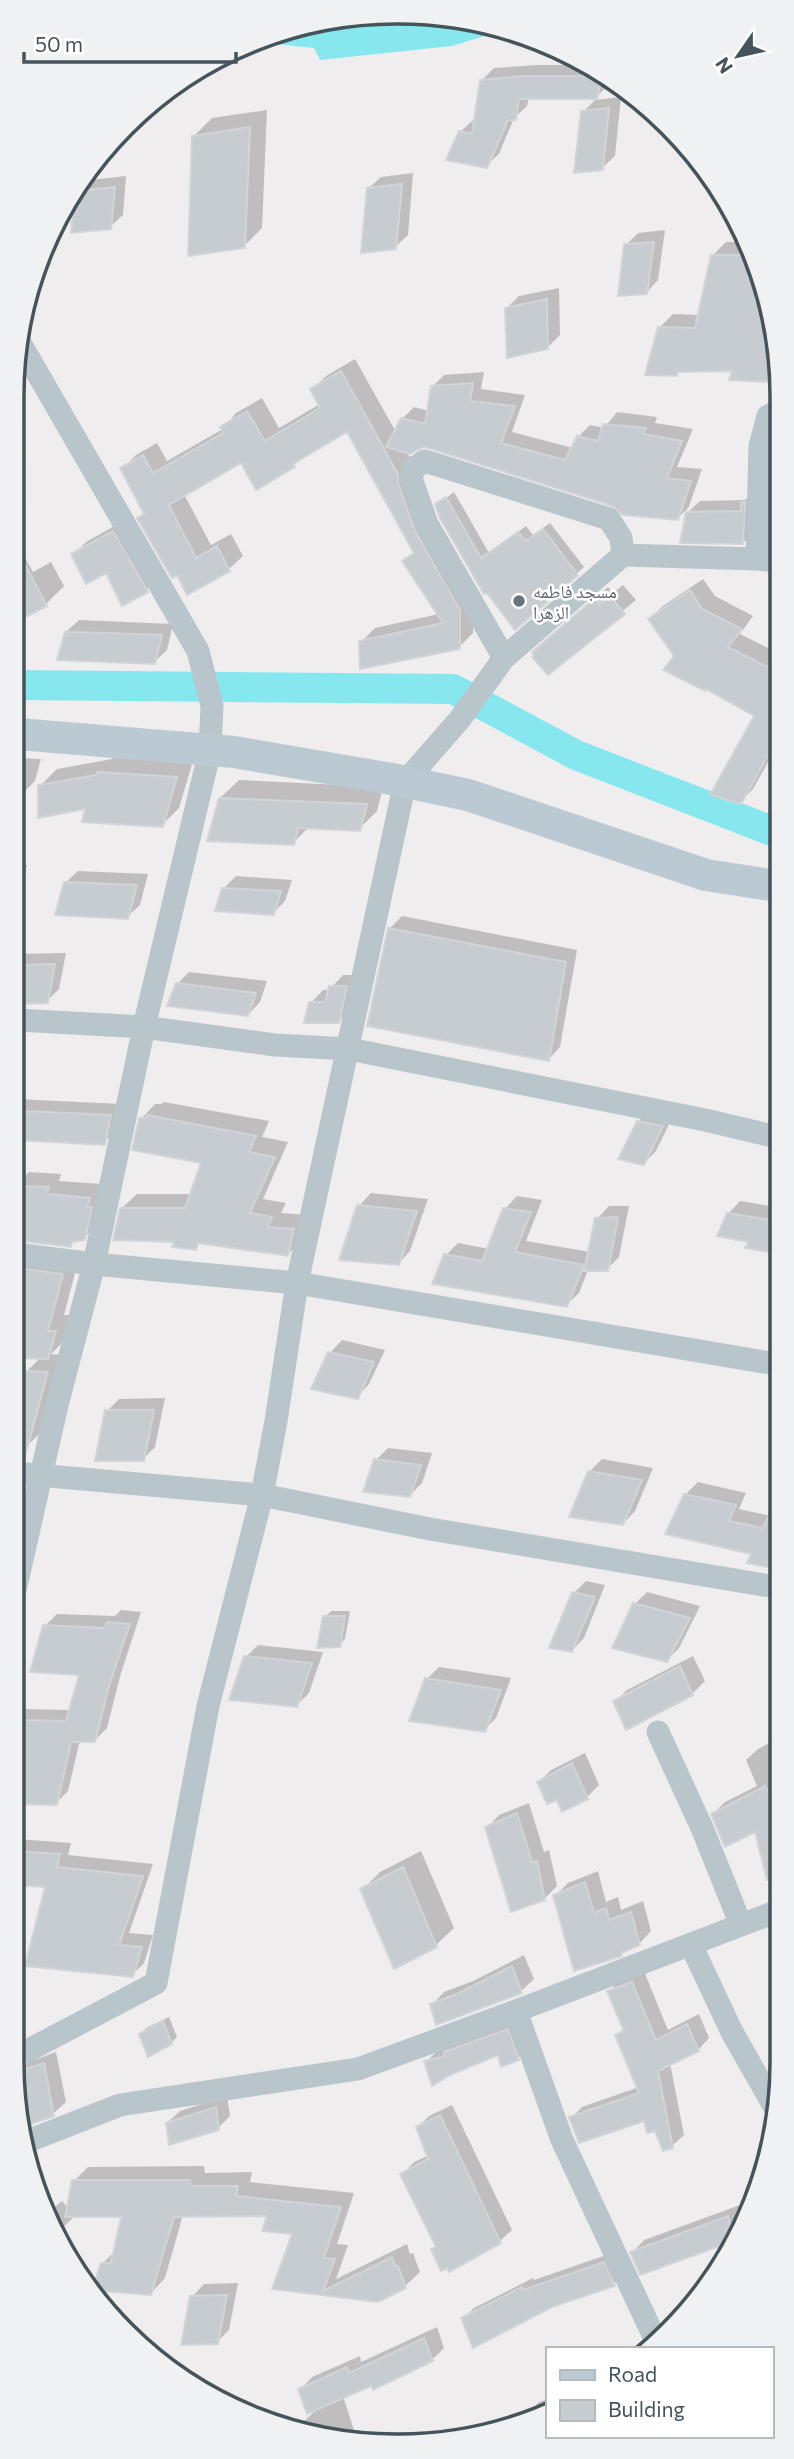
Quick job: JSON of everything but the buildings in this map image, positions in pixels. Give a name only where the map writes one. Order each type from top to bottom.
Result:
[{"type":"street","points":[[24,1551],[94,1264],[144,1027],[210,750],[212,706],[198,651],[27,355]]},
{"type":"street","points":[[24,2051],[156,1983],[208,1706],[262,1494],[297,1283],[405,782],[460,719],[504,658],[623,555],[767,560],[761,446],[770,415]]},
{"type":"street","points":[[504,658],[427,524],[411,478],[414,468],[425,461],[609,519],[621,538],[623,555]]},
{"type":"street","points":[[24,734],[234,751],[405,782],[468,795],[706,875],[770,885]]},
{"type":"street","points":[[24,1020],[144,1027],[275,1045],[349,1049],[770,1135]]},
{"type":"street","points":[[24,1255],[297,1283],[770,1363]]},
{"type":"street","points":[[24,1474],[262,1494],[430,1529],[770,1586]]},
{"type":"street","points":[[658,1732],[702,1828],[741,1925]]},
{"type":"street","points":[[33,2139],[120,2105],[358,2069],[770,1914]]},
{"type":"street","points":[[691,1945],[732,2032],[768,2095]]},
{"type":"street","points":[[516,2011],[562,2140],[652,2333]]},
{"type":"water","points":[[397,24],[446,28],[486,36],[452,46],[320,60],[314,48],[277,44],[324,32]]},
{"type":"waterway","points":[[24,685],[453,689],[576,755],[770,830]]},
{"type":"place","name":"مسجد فاطمه الزهرا","points":[[519,601]]}]
